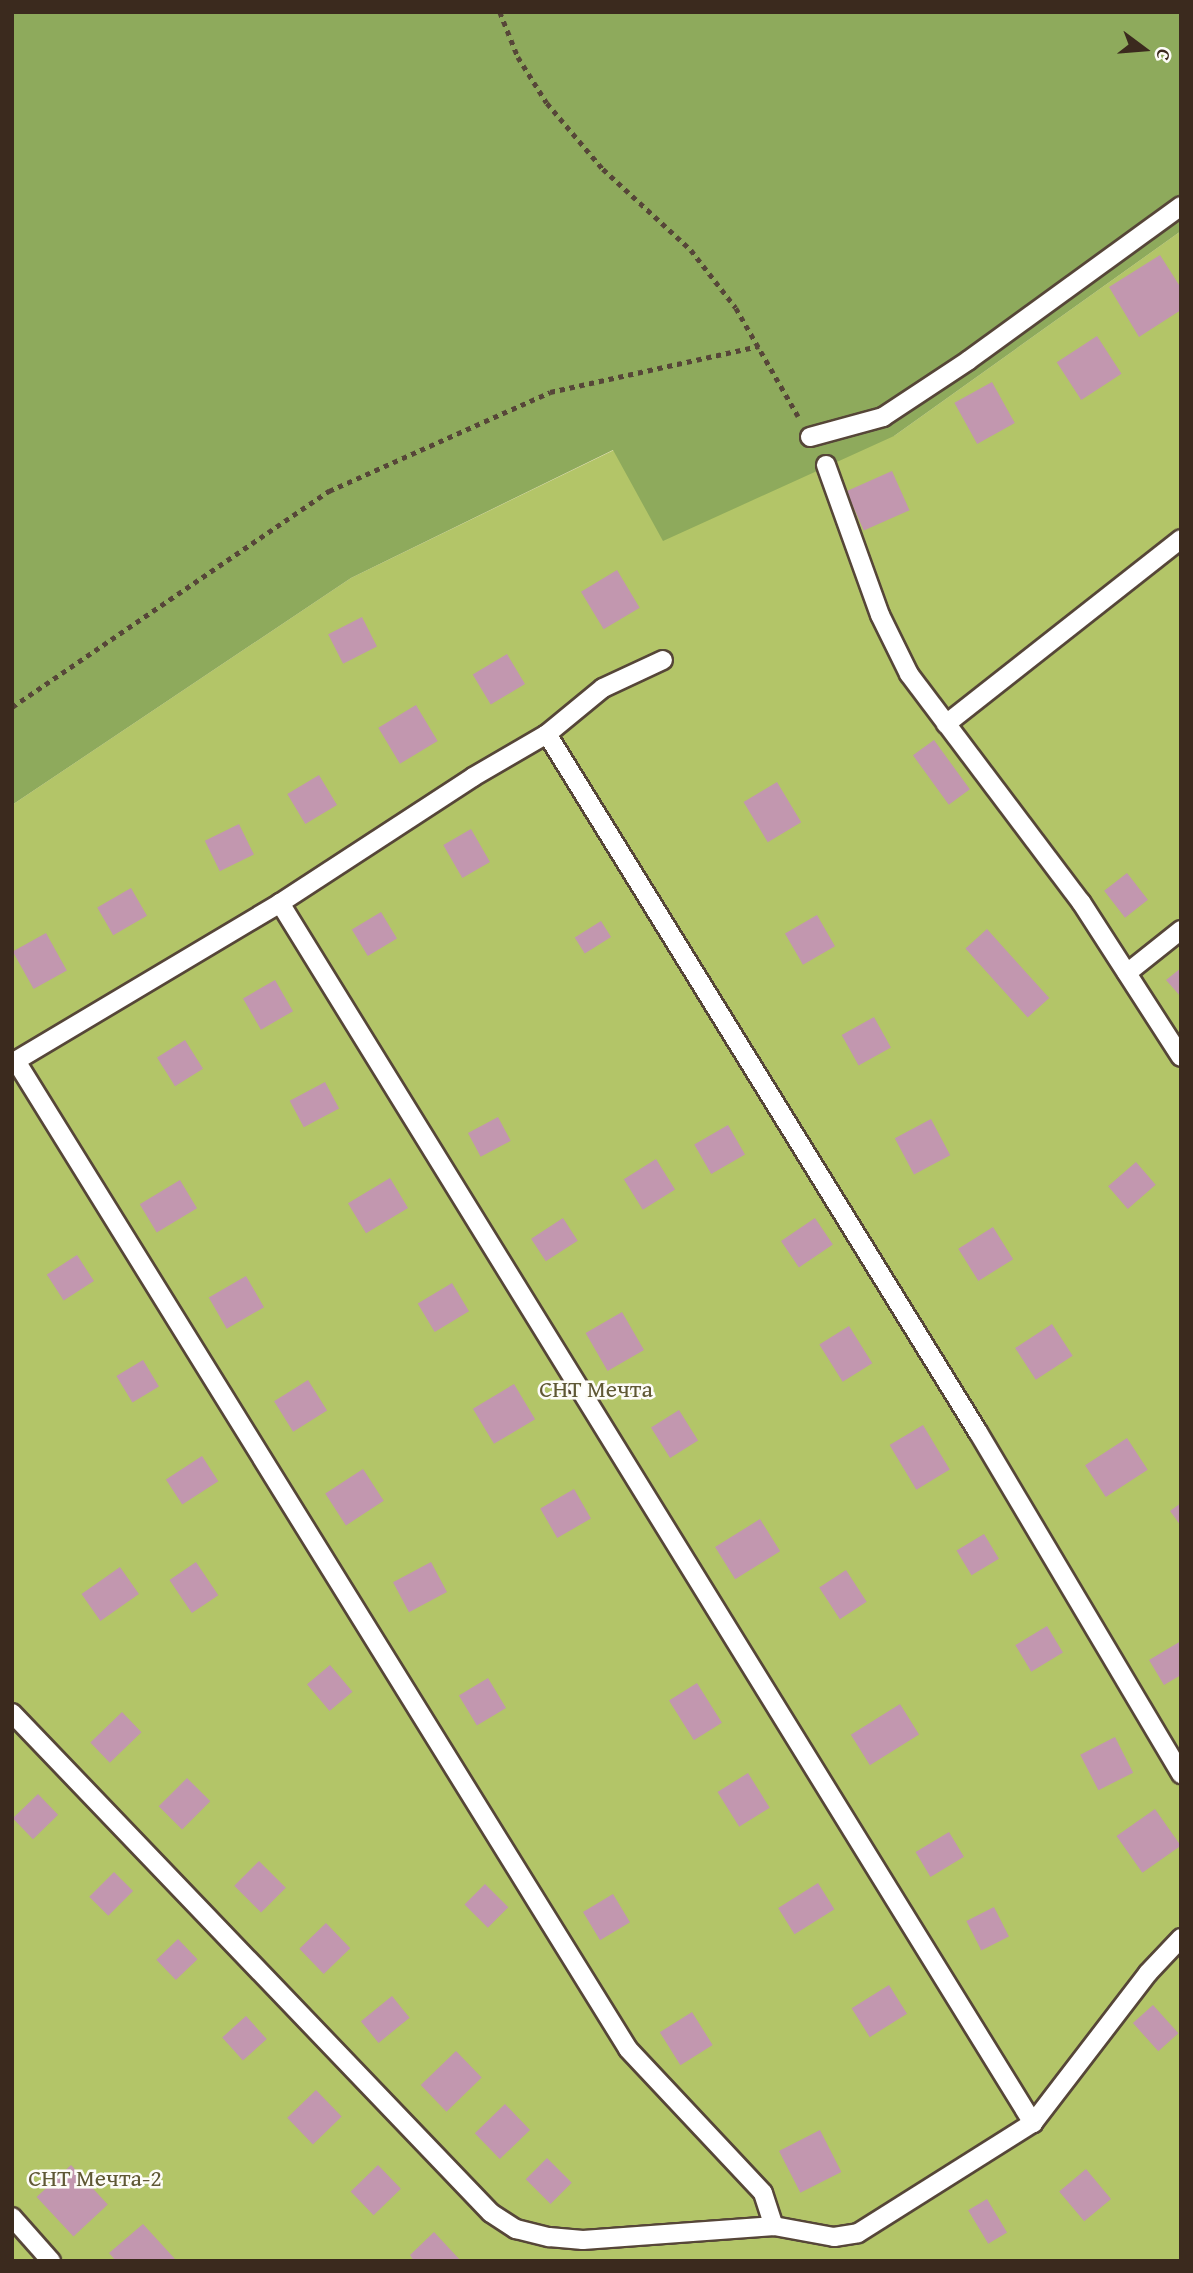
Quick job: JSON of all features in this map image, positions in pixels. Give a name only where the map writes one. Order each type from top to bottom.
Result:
[{"type":"lane","points":[[810,437],[883,416],[970,360],[1181,206]]},
{"type":"lane","points":[[826,465],[880,615],[909,674],[1080,902],[1181,1057]]},
{"type":"lane","points":[[946,724],[1181,538]]},
{"type":"lane","points":[[663,660],[603,688],[547,734],[472,777],[280,903],[14,1062],[628,2049],[762,2193],[774,2225]]},
{"type":"lane","points":[[547,734],[978,1432],[1181,1774]]},
{"type":"lane","points":[[280,903],[1033,2123]]},
{"type":"lane","points":[[1127,973],[1181,930]]},
{"type":"lane","points":[[12,1713],[491,2213],[516,2228],[583,2240],[774,2225],[834,2237],[858,2233],[1033,2123],[1148,1973],[1181,1938]]},
{"type":"lane","points":[[12,2217],[51,2261]]},
{"type":"path","points":[[500,12],[518,57],[547,103],[603,169],[691,250],[759,346],[810,437]]},
{"type":"path","points":[[12,707],[329,491],[550,392],[759,346]]},
{"type":"green space","points":[[12,12],[1181,12],[1181,231],[894,436],[663,541],[613,450],[351,578],[12,805]]},
{"type":"green space","name":"СНТ Мечта","points":[[1181,231],[1181,2261],[12,2261],[12,805],[351,578],[614,450],[894,436]]},
{"type":"building","points":[[1160,255],[1181,288],[1181,310],[1139,337],[1109,287]]},
{"type":"building","points":[[1097,336],[1122,374],[1081,400],[1057,362]]},
{"type":"building","points":[[992,382],[1015,423],[977,444],[954,403]]},
{"type":"building","points":[[892,471],[909,510],[864,531],[846,491]]},
{"type":"building","points":[[617,570],[640,608],[604,629],[581,592]]},
{"type":"building","points":[[362,617],[377,646],[343,664],[328,634]]},
{"type":"building","points":[[507,654],[525,684],[491,705],[473,675]]},
{"type":"building","points":[[416,705],[438,741],[400,764],[378,728]]},
{"type":"building","points":[[934,740],[970,789],[949,805],[913,755]]},
{"type":"building","points":[[319,775],[337,805],[305,824],[287,794]]},
{"type":"building","points":[[777,782],[801,822],[768,842],[744,802]]},
{"type":"building","points":[[239,824],[254,855],[220,871],[205,841]]},
{"type":"building","points":[[471,829],[490,862],[462,878],[443,845]]},
{"type":"building","points":[[1127,873],[1148,900],[1125,918],[1104,891]]},
{"type":"building","points":[[131,888],[147,916],[113,935],[97,908]]},
{"type":"building","points":[[381,912],[397,939],[368,956],[352,930]]},
{"type":"building","points":[[817,915],[835,946],[803,965],[785,934]]},
{"type":"building","points":[[601,921],[611,937],[585,954],[575,937]]},
{"type":"building","points":[[987,929],[1049,998],[1028,1018],[965,948]]},
{"type":"building","points":[[46,933],[67,971],[34,989],[13,951]]},
{"type":"building","points":[[1181,968],[1181,997],[1166,980]]},
{"type":"building","points":[[275,980],[293,1011],[261,1030],[243,998]]},
{"type":"building","points":[[874,1017],[891,1048],[859,1066],[842,1035]]},
{"type":"building","points":[[185,1040],[203,1069],[175,1086],[157,1057]]},
{"type":"building","points":[[325,1082],[339,1108],[304,1127],[290,1101]]},
{"type":"building","points":[[498,1117],[511,1141],[481,1157],[468,1133]]},
{"type":"building","points":[[931,1119],[950,1155],[914,1174],[895,1138]]},
{"type":"building","points":[[728,1125],[745,1154],[711,1174],[694,1144]]},
{"type":"building","points":[[656,1159],[675,1190],[643,1210],[624,1179]]},
{"type":"building","points":[[1136,1162],[1156,1185],[1128,1209],[1108,1186]]},
{"type":"building","points":[[390,1178],[408,1208],[366,1233],[348,1203]]},
{"type":"building","points":[[180,1180],[197,1208],[157,1232],[140,1204]]},
{"type":"building","points":[[563,1218],[578,1241],[546,1261],[531,1239]]},
{"type":"building","points":[[815,1218],[833,1245],[799,1267],[781,1241]]},
{"type":"building","points":[[993,1227],[1013,1259],[978,1281],[958,1249]]},
{"type":"building","points":[[77,1255],[94,1281],[64,1301],[47,1275]]},
{"type":"building","points":[[246,1276],[264,1307],[227,1329],[209,1298]]},
{"type":"building","points":[[452,1283],[469,1311],[435,1332],[418,1304]]},
{"type":"building","points":[[622,1312],[644,1350],[608,1371],[586,1333]]},
{"type":"building","points":[[1052,1324],[1073,1356],[1036,1380],[1015,1348]]},
{"type":"building","points":[[849,1326],[872,1363],[843,1382],[819,1345]]},
{"type":"building","points":[[143,1360],[159,1387],[132,1403],[116,1376]]},
{"type":"building","points":[[308,1380],[327,1411],[293,1432],[274,1401]]},
{"type":"building","points":[[514,1384],[535,1419],[494,1444],[473,1409]]},
{"type":"building","points":[[679,1410],[698,1441],[670,1458],[651,1427]]},
{"type":"building","points":[[923,1425],[950,1470],[916,1490],[890,1445]]},
{"type":"building","points":[[1127,1438],[1148,1470],[1106,1497],[1085,1465]]},
{"type":"building","points":[[202,1456],[218,1481],[182,1505],[166,1479]]},
{"type":"building","points":[[363,1469],[384,1501],[346,1525],[325,1494]]},
{"type":"building","points":[[574,1489],[591,1518],[557,1538],[540,1508]]},
{"type":"building","points":[[1181,1503],[1181,1526],[1170,1511]]},
{"type":"building","points":[[760,1519],[780,1551],[735,1579],[715,1547]]},
{"type":"building","points":[[984,1534],[999,1559],[972,1575],[957,1550]]},
{"type":"building","points":[[196,1562],[218,1595],[192,1613],[169,1580]]},
{"type":"building","points":[[431,1562],[447,1592],[409,1612],[393,1582]]},
{"type":"building","points":[[120,1567],[139,1594],[100,1621],[81,1594]]},
{"type":"building","points":[[846,1570],[867,1602],[840,1619],[819,1587]]},
{"type":"building","points":[[1047,1626],[1063,1653],[1031,1672],[1015,1645]]},
{"type":"building","points":[[1181,1641],[1181,1675],[1164,1685],[1149,1660]]},
{"type":"building","points":[[330,1665],[352,1692],[330,1711],[307,1684]]},
{"type":"building","points":[[488,1678],[506,1708],[477,1726],[459,1696]]},
{"type":"building","points":[[697,1683],[722,1723],[694,1740],[669,1700]]},
{"type":"building","points":[[900,1704],[919,1735],[870,1765],[851,1735]]},
{"type":"building","points":[[122,1712],[141,1732],[110,1763],[90,1743]]},
{"type":"building","points":[[1115,1737],[1133,1773],[1098,1790],[1080,1755]]},
{"type":"building","points":[[748,1773],[770,1808],[739,1827],[717,1792]]},
{"type":"building","points":[[187,1778],[210,1801],[182,1830],[159,1806]]},
{"type":"building","points":[[38,1794],[58,1815],[33,1839],[13,1818]]},
{"type":"building","points":[[1155,1809],[1181,1846],[1142,1873],[1116,1836]]},
{"type":"building","points":[[949,1832],[964,1857],[931,1877],[916,1852]]},
{"type":"building","points":[[259,1861],[286,1888],[261,1913],[234,1886]]},
{"type":"building","points":[[114,1872],[133,1891],[108,1916],[89,1897]]},
{"type":"building","points":[[818,1883],[834,1909],[795,1934],[778,1908]]},
{"type":"building","points":[[485,1884],[508,1907],[488,1928],[464,1905]]},
{"type":"building","points":[[613,1894],[630,1922],[600,1940],[583,1912]]},
{"type":"building","points":[[994,1907],[1009,1936],[981,1950],[966,1921]]},
{"type":"building","points":[[326,1923],[350,1948],[324,1974],[299,1949]]},
{"type":"building","points":[[178,1939],[197,1959],[176,1980],[156,1960]]},
{"type":"building","points":[[889,1985],[907,2014],[870,2037],[852,2008]]},
{"type":"building","points":[[392,1996],[410,2018],[379,2043],[361,2021]]},
{"type":"building","points":[[1153,2005],[1178,2033],[1158,2051],[1133,2023]]},
{"type":"building","points":[[692,2012],[713,2045],[680,2065],[660,2032]]},
{"type":"building","points":[[246,2016],[267,2039],[243,2060],[222,2037]]},
{"type":"building","points":[[456,2051],[482,2078],[446,2112],[421,2085]]},
{"type":"building","points":[[316,2090],[342,2117],[313,2144],[287,2118]]},
{"type":"building","points":[[505,2104],[530,2130],[500,2159],[475,2133]]},
{"type":"building","points":[[820,2130],[841,2172],[800,2193],[779,2151]]},
{"type":"building","points":[[547,2158],[572,2183],[551,2204],[526,2179]]},
{"type":"building","points":[[71,2165],[108,2204],[73,2237],[37,2197]]},
{"type":"building","points":[[378,2165],[401,2189],[374,2215],[351,2191]]},
{"type":"building","points":[[1086,2169],[1111,2199],[1084,2221],[1059,2191]]},
{"type":"building","points":[[987,2199],[1007,2232],[988,2244],[968,2210]]},
{"type":"building","points":[[143,2224],[175,2259],[173,2261],[116,2261],[109,2253]]},
{"type":"building","points":[[434,2232],[461,2261],[414,2261],[410,2255]]},
{"type":"park label","name":"СНТ Мечта-2","points":[[95,2178]]}]
